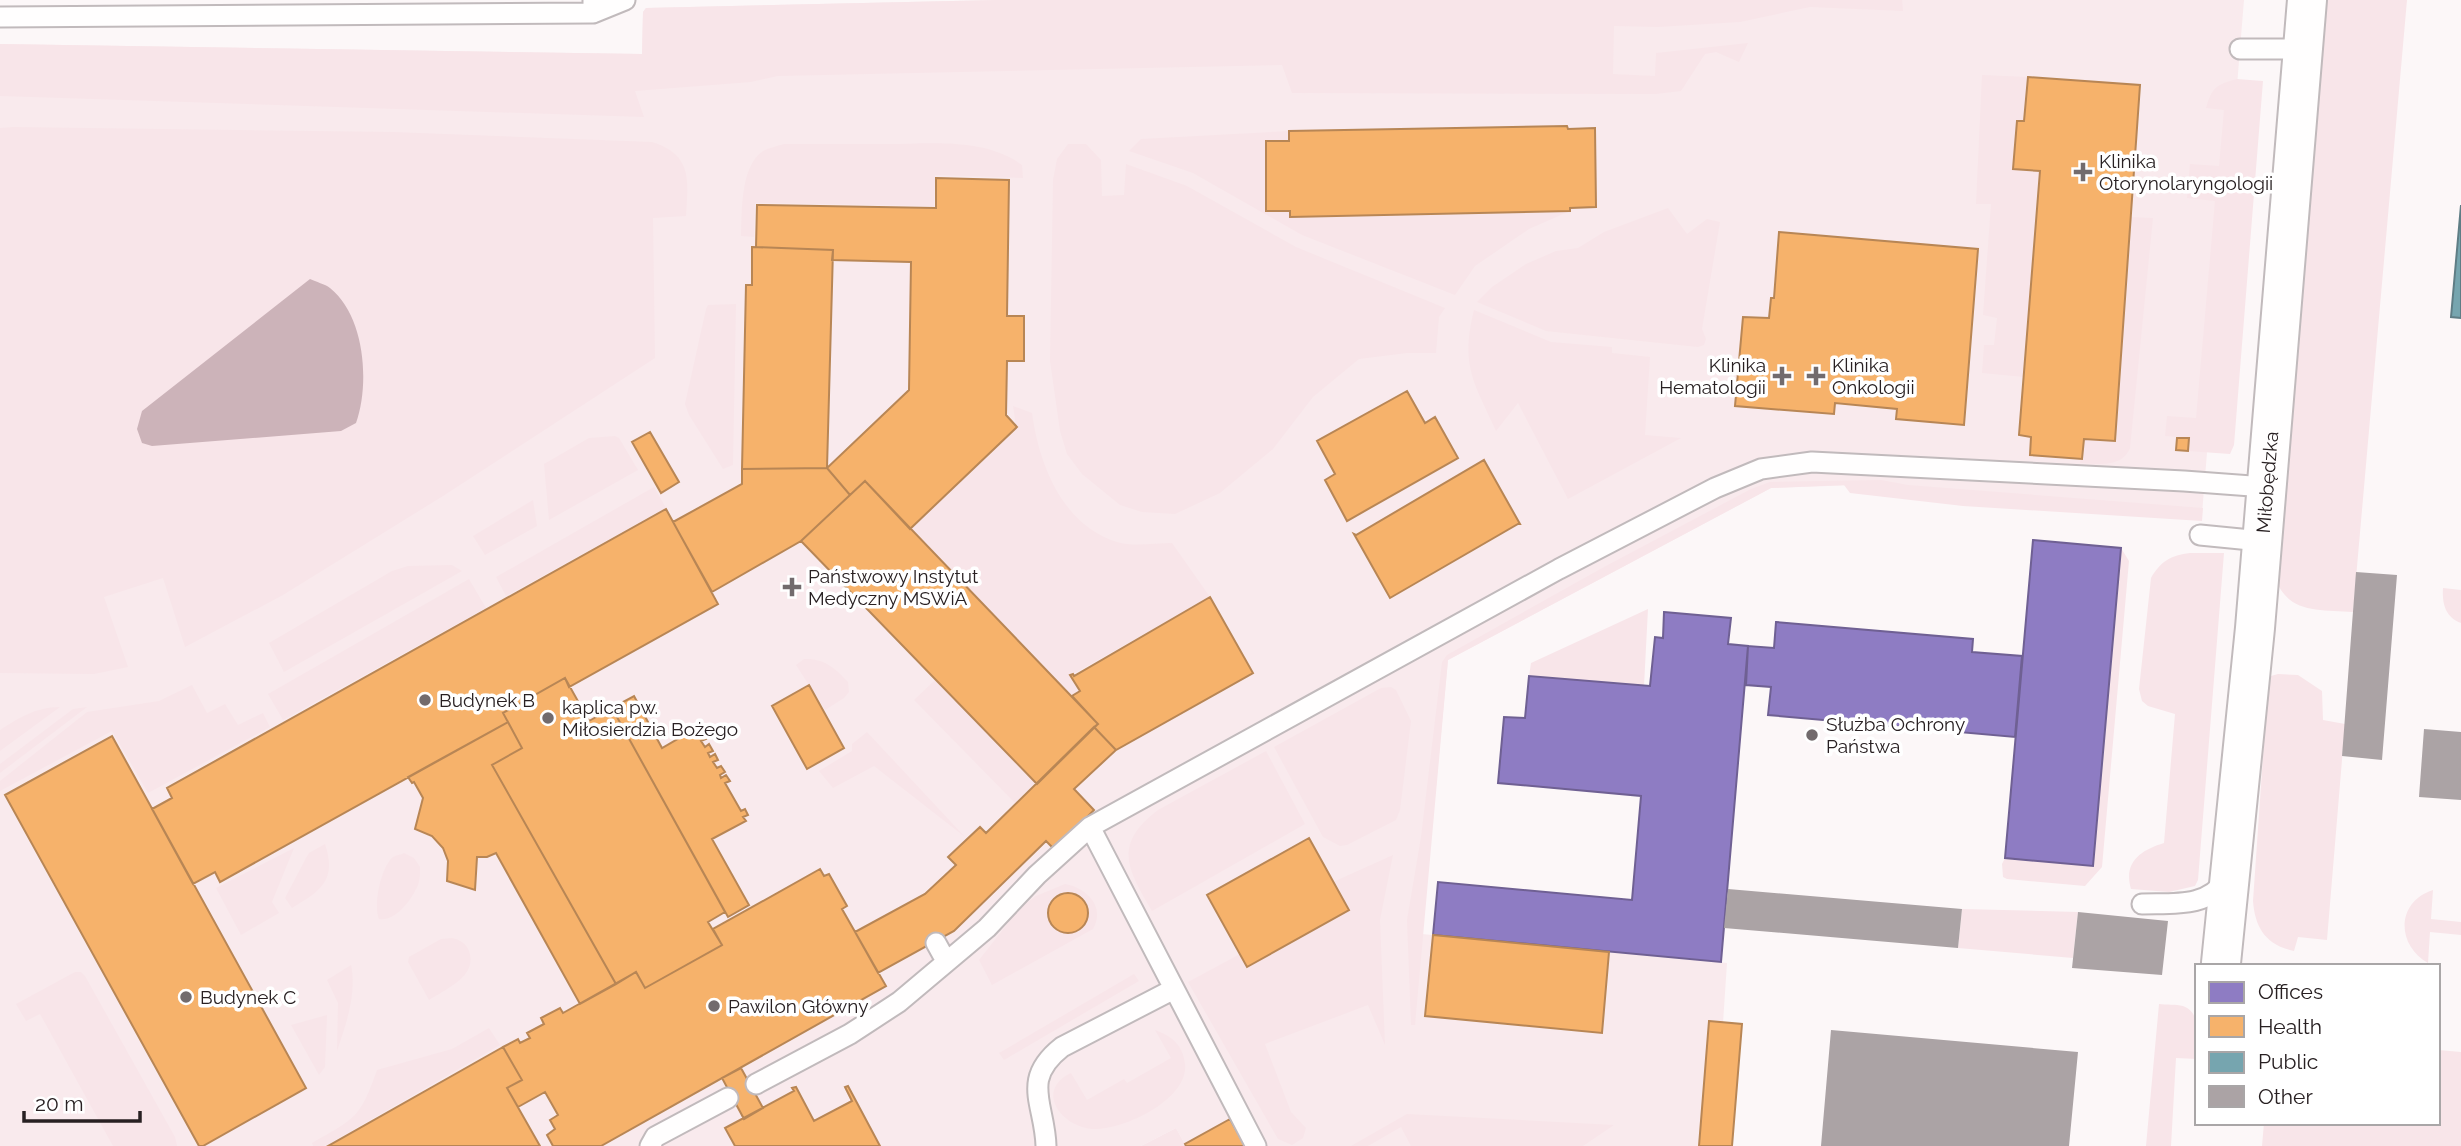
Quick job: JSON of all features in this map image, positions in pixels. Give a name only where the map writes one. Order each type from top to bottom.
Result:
[{"type":"street","name":"Miłobędzka","points":[[2221,963],[2255,628],[2306,0]]},
{"type":"lane","points":[[0,17],[593,6],[625,0]]},
{"type":"lane","points":[[2240,49],[2302,49]]},
{"type":"lane","points":[[756,1084],[850,1034],[899,1002],[987,928],[1037,875],[1090,827],[1559,569],[1715,488],[1761,469],[1812,462],[2265,487]]},
{"type":"lane","points":[[2200,535],[2261,541]]},
{"type":"lane","points":[[1090,827],[1256,1146]]},
{"type":"lane","points":[[2142,904],[2188,903],[2205,899],[2221,887],[2230,872]]},
{"type":"lane","points":[[936,943],[946,961]]},
{"type":"lane","points":[[1046,1146],[1037,1082],[1048,1058],[1062,1047],[1174,989]]},
{"type":"lane","points":[[650,1146],[655,1137],[727,1098]]},
{"type":"shaded area","name":"Państwowy Instytut Medyczny MSWiA","points":[[997,0],[2244,0],[2202,514],[1886,484],[1771,488],[1448,660],[1422,934],[1727,963],[1723,1023],[1699,1146],[1186,1146],[1176,1128],[1141,1146],[0,1146],[0,44],[642,54],[643,12],[646,8]]},
{"type":"shaded area","points":[[997,0],[1902,0],[1903,11],[1810,7],[1740,22],[1658,27],[1614,26],[1613,74],[1655,76],[1656,53],[1748,43],[1739,62],[1716,52],[1705,54],[1681,91],[1656,94],[1292,93],[1282,65],[778,76],[751,82],[635,91],[644,117],[0,96],[0,44],[642,54],[643,12],[646,8]]},
{"type":"shaded area","points":[[2323,0],[2407,0],[2353,612],[2318,610],[2297,604],[2281,590],[2275,578]]},
{"type":"shaded area","points":[[1982,75],[2028,77],[2024,121],[2017,122],[2013,169],[2040,171],[2024,377],[1982,373],[1984,345],[1994,345],[1997,318],[1983,315],[1991,204],[1976,204]]},
{"type":"shaded area","points":[[2237,79],[2263,81],[2234,445],[2230,454],[2188,451],[2189,438],[2165,436],[2167,416],[2196,418],[2215,201],[2187,198],[2190,164],[2219,166],[2224,110],[2206,108],[2210,95],[2216,88]]},
{"type":"shaded area","points":[[0,128],[393,132],[652,142],[675,154],[685,170],[687,180],[686,216],[653,218],[655,358],[443,496],[283,595],[185,647],[163,578],[104,597],[128,667],[94,674],[0,673]]},
{"type":"shaded area","points":[[1289,131],[1289,141],[1266,142],[1267,211],[1290,211],[1291,217],[1570,211],[1529,229],[1475,266],[1455,295],[1302,235],[1193,173],[1129,151],[1141,139]]},
{"type":"shaded area","points":[[939,143],[974,146],[1007,156],[1022,165],[1023,178],[935,175],[934,206],[755,203],[754,237],[741,236],[742,203],[750,167],[763,151],[784,144]]},
{"type":"shaded area","points":[[1068,144],[1086,144],[1101,160],[1102,196],[1124,195],[1126,164],[1187,186],[1296,247],[1445,308],[1439,317],[1436,353],[1407,353],[1359,359],[1313,397],[1273,449],[1220,493],[1175,514],[1142,512],[1120,505],[1082,474],[1067,454],[1060,431],[1050,361],[1053,180],[1057,159]]},
{"type":"shaded area","points":[[1668,208],[1687,234],[1707,219],[1720,222],[1702,329],[1706,339],[1704,345],[1698,347],[1546,331],[1477,302],[1492,287],[1526,264],[1556,251],[1578,248],[1604,232]]},
{"type":"shaded area","points":[[2130,217],[2153,218],[2130,448],[2115,462],[2080,463],[2084,439],[2115,441]]},
{"type":"shaded area","points":[[310,279],[328,287],[342,300],[357,333],[363,389],[356,423],[341,431],[152,446],[142,443],[137,429],[142,411]]},
{"type":"shaded area","points":[[736,304],[733,465],[723,469],[685,404],[708,305]]},
{"type":"shaded area","points":[[1474,310],[1551,342],[1612,347],[1612,353],[1650,357],[1645,435],[1681,438],[1568,499],[1518,403],[1496,431],[1476,386],[1469,360],[1468,346]]},
{"type":"shaded area","points":[[1013,406],[1032,413],[1047,472],[1056,490],[1082,522],[1098,534],[1117,542],[1137,545],[1172,543],[1210,597],[1073,674],[1071,676],[1080,691],[1072,696],[910,529],[1016,426]]},
{"type":"shaded area","points":[[589,438],[619,438],[638,470],[549,520],[544,464]]},
{"type":"shaded area","points":[[1881,480],[1908,485],[2203,508],[2202,521],[1963,506],[1850,493],[1844,485],[1771,488],[1448,660],[1415,1025],[1411,1025],[1407,920],[1421,837],[1442,662],[1447,655],[1751,489],[1770,482]]},
{"type":"shaded area","points":[[654,487],[666,508],[506,596],[496,577]]},
{"type":"shaded area","points":[[533,500],[537,526],[485,555],[473,536]]},
{"type":"shaded area","points":[[2121,548],[2129,561],[2102,867],[2085,886],[2007,879],[2003,877],[2002,864],[2005,858],[2093,866]]},
{"type":"shaded area","points":[[2190,553],[2224,553],[2198,880],[2195,886],[2169,892],[2131,889],[2129,880],[2132,864],[2148,849],[2164,843],[2175,714],[2148,706],[2142,701],[2139,689],[2151,578],[2167,560]]},
{"type":"shaded area","points":[[452,565],[462,571],[284,672],[269,643],[392,571],[408,566]]},
{"type":"shaded area","points":[[469,579],[486,608],[283,720],[268,694]]},
{"type":"shaded area","points":[[2443,588],[2461,590],[2461,623],[2451,617],[2446,609]]},
{"type":"shaded area","points":[[1648,609],[1644,686],[1529,676],[1531,663]]},
{"type":"shaded area","points":[[804,659],[823,662],[843,677],[848,682],[849,692],[844,698],[825,710],[796,665]]},
{"type":"shaded area","points":[[2298,675],[2322,691],[2323,720],[2345,724],[2327,940],[2298,937],[2294,951],[2276,944],[2264,934],[2256,919],[2253,901],[2268,684],[2271,676]]},
{"type":"shaded area","points":[[935,680],[1036,782],[1015,803],[914,700]]},
{"type":"shaded area","points":[[192,685],[207,713],[225,704],[238,725],[263,713],[270,727],[148,793],[112,731],[0,791],[0,781],[87,712],[159,701]]},
{"type":"shaded area","points":[[1391,687],[1396,690],[1411,721],[1400,810],[1396,820],[1340,846],[1323,837],[1274,747],[1381,688]]},
{"type":"shaded area","points":[[60,707],[0,751],[0,730],[35,711]]},
{"type":"shaded area","points":[[87,707],[0,773],[0,764],[73,709]]},
{"type":"shaded area","points":[[867,732],[965,837],[874,766],[833,788],[819,771],[852,751],[852,744]]},
{"type":"shaded area","points":[[1266,751],[1305,824],[1152,911],[1131,870],[1129,858],[1134,835],[1158,810]]},
{"type":"shaded area","points":[[325,844],[329,867],[324,883],[311,896],[292,908],[285,898],[309,853]]},
{"type":"shaded area","points":[[294,848],[272,902],[279,913],[241,935],[216,888]]},
{"type":"shaded area","points":[[404,853],[414,858],[420,867],[418,884],[401,910],[390,917],[379,919],[378,896],[385,869],[393,857]]},
{"type":"shaded area","points":[[1393,855],[1380,920],[1385,1045],[1368,1005],[1265,1044],[1291,1112],[1306,1128],[1303,1138],[1292,1145],[1278,1139],[1188,982],[1240,954],[1247,966],[1333,882]]},
{"type":"shaded area","points":[[1065,884],[1080,889],[1092,899],[1097,913],[1093,929],[992,985],[979,960],[1020,908],[1036,896]]},
{"type":"shaded area","points":[[2433,890],[2431,919],[2461,922],[2461,935],[2430,932],[2428,963],[2410,946],[2405,924],[2412,904]]},
{"type":"shaded area","points":[[1962,909],[2078,912],[2073,958],[1958,948]]},
{"type":"shaded area","points":[[452,938],[468,948],[471,960],[469,968],[459,981],[429,1000],[408,962],[409,957],[441,939]]},
{"type":"shaded area","points":[[351,965],[352,998],[337,1051],[338,1003],[327,980]]},
{"type":"shaded area","points":[[75,972],[81,972],[85,976],[175,1137],[177,1146],[113,1146],[40,1014],[26,1021],[16,1004]]},
{"type":"shaded area","points":[[1134,974],[1139,981],[1004,1060],[999,1053]]},
{"type":"shaded area","points":[[2159,1004],[2183,1006],[2195,1018],[2195,1059],[2176,1058],[2171,1146],[2146,1146]]},
{"type":"shaded area","points":[[327,1015],[325,1067],[319,1075],[291,1025]]},
{"type":"shaded area","points":[[489,1028],[500,1045],[325,1146],[313,1146],[312,1143],[347,1122],[361,1108],[377,1070],[452,1049]]},
{"type":"shaded area","points":[[1155,1030],[1176,1042],[1185,1064],[1183,1077],[1176,1090],[1165,1101],[1136,1119],[1105,1128],[1080,1126],[1062,1114],[1053,1097],[1060,1080],[1071,1073],[1087,1100],[1124,1079],[1127,1083],[1171,1058]]},
{"type":"shaded area","points":[[2440,1050],[2461,1052],[2461,1146],[2262,1146],[2264,1125],[2440,1125]]},
{"type":"shaded area","points":[[1407,1114],[1614,1125],[1583,1146],[1411,1146],[1401,1127],[1368,1146],[1351,1146]]},
{"type":"shaded area","points":[[1176,1128],[1186,1146],[1141,1146]]},
{"type":"building: Offices","points":[[2033,540],[2121,548],[2093,866],[2005,858]]},
{"type":"building: Offices","points":[[1664,612],[1731,618],[1728,644],[1748,646],[1721,962],[1433,935],[1438,882],[1632,900],[1641,796],[1498,783],[1504,717],[1525,718],[1529,676],[1650,686],[1655,637],[1663,638]]},
{"type":"building: Offices","points":[[1776,622],[1973,639],[1972,652],[2022,656],[2015,737],[1768,715],[1771,687],[1746,685],[1748,646],[1774,648]]},
{"type":"building: Health","points":[[2028,77],[2140,85],[2115,441],[2084,439],[2082,459],[2030,455],[2031,437],[2019,435],[2040,171],[2013,169],[2017,121],[2024,121]]},
{"type":"building: Health","points":[[1567,126],[1568,129],[1595,128],[1596,207],[1570,208],[1570,211],[1290,217],[1290,211],[1266,211],[1266,141],[1289,141],[1289,131]]},
{"type":"building: Health","points":[[936,178],[1009,180],[1007,316],[1024,316],[1024,361],[1007,361],[1006,415],[1017,427],[910,529],[865,481],[850,495],[827,468],[909,390],[911,262],[832,260],[833,250],[756,247],[757,205],[936,208]]},
{"type":"building: Health","points":[[1779,232],[1978,249],[1964,425],[1896,419],[1897,409],[1835,403],[1834,414],[1735,406],[1743,317],[1769,318],[1771,298],[1774,298]]},
{"type":"building: Health","points":[[752,247],[833,250],[827,468],[742,469],[746,285],[752,285]]},
{"type":"building: Health","points":[[1407,391],[1425,423],[1435,417],[1458,458],[1347,521],[1325,480],[1335,474],[1317,441]]},
{"type":"building: Health","points":[[650,432],[679,482],[661,493],[632,442]]},
{"type":"building: Health","points":[[2177,438],[2189,438],[2188,451],[2176,450]]},
{"type":"building: Health","points":[[1484,460],[1520,524],[1390,598],[1354,534]]},
{"type":"building: Health","points":[[827,468],[850,495],[801,541],[712,592],[673,522],[742,484],[742,469]]},
{"type":"building: Health","points":[[865,481],[1098,724],[1037,784],[801,541]]},
{"type":"building: Health","name":"Budynek B","points":[[666,509],[718,604],[569,687],[565,678],[503,713],[508,722],[220,882],[215,872],[193,884],[152,809],[172,798],[167,788]]},
{"type":"building: Health","points":[[1210,597],[1253,673],[1116,750],[1094,727],[1098,724],[1072,696],[1080,691],[1070,675],[1074,676]]},
{"type":"building: Health","points":[[565,678],[589,721],[612,708],[725,912],[708,922],[722,945],[645,988],[636,972],[616,984],[492,765],[522,748],[503,713]]},
{"type":"building: Health","points":[[809,685],[844,748],[807,769],[772,706]]},
{"type":"building: Health","points":[[634,696],[662,748],[695,729],[698,735],[703,732],[706,739],[701,741],[705,747],[709,744],[713,751],[708,753],[710,757],[715,754],[718,760],[713,762],[725,772],[720,775],[721,778],[726,775],[730,781],[725,783],[741,811],[745,809],[748,815],[743,817],[746,821],[712,839],[749,905],[728,917],[612,708]]},
{"type":"building: Health","points":[[508,722],[522,748],[492,765],[616,984],[580,1004],[496,853],[477,857],[475,890],[447,881],[448,861],[443,848],[432,836],[415,829],[423,798],[408,777]]},
{"type":"building: Health","points":[[1094,727],[1116,750],[1074,789],[1094,810],[1055,850],[1046,841],[954,931],[878,973],[855,932],[925,894],[956,865],[948,857],[980,827],[986,833]]},
{"type":"building: Health","name":"Budynek C","points":[[112,736],[306,1088],[203,1146],[199,1146],[5,795]]},
{"type":"building: Health","points":[[1309,838],[1349,910],[1247,967],[1207,895]]},
{"type":"building: Health","name":"Pawilon Główny","points":[[820,869],[824,876],[829,874],[847,906],[842,909],[886,986],[601,1146],[553,1146],[547,1135],[555,1129],[550,1120],[558,1115],[545,1092],[518,1107],[507,1088],[522,1080],[503,1047],[518,1039],[520,1043],[530,1038],[527,1033],[544,1024],[541,1018],[560,1008],[563,1013],[636,972],[645,988],[722,945],[713,929]]},
{"type":"building: Health","points":[[1068,893],[1076,894],[1082,899],[1087,905],[1087,921],[1082,927],[1076,932],[1068,933],[1060,932],[1054,927],[1049,921],[1048,913],[1049,905],[1054,899],[1060,894]]},
{"type":"building: Health","points":[[1433,935],[1609,952],[1602,1033],[1425,1016]]},
{"type":"building: Health","points":[[1709,1021],[1742,1024],[1732,1146],[1699,1146]]},
{"type":"building: Health","points":[[503,1047],[522,1080],[507,1088],[540,1146],[328,1146]]},
{"type":"building: Health","points":[[741,1068],[763,1108],[744,1119],[722,1078]]},
{"type":"building: Health","points":[[848,1086],[880,1146],[735,1146],[725,1128],[794,1091],[792,1088],[796,1087],[814,1121],[852,1101],[845,1087]]},
{"type":"building: Health","points":[[1230,1119],[1245,1146],[1186,1146],[1185,1144]]},
{"type":"building: Public","points":[[2461,205],[2461,318],[2451,317]]},
{"type":"building: Other","points":[[2356,572],[2397,575],[2382,760],[2342,756]]},
{"type":"building: Other","points":[[2424,729],[2461,732],[2461,800],[2419,797]]},
{"type":"building: Other","points":[[1728,889],[1962,909],[1958,948],[1724,928]]},
{"type":"building: Other","points":[[2078,912],[2168,921],[2162,975],[2072,968]]},
{"type":"building: Other","points":[[1831,1030],[2078,1052],[2069,1146],[1821,1146]]},
{"type":"place","name":"Klinika Otorynolaryngologii","points":[[2083,172]]},
{"type":"place","name":"Klinika Hematologii","points":[[1782,376]]},
{"type":"place","name":"Klinika Onkologii","points":[[1816,376]]},
{"type":"place","name":"Państwowy Instytut Medyczny MSWiA","points":[[792,587]]},
{"type":"place","name":"Budynek B","points":[[425,700]]},
{"type":"place","name":"kaplica pw. Miłosierdzia Bożego","points":[[548,718]]},
{"type":"place","name":"Służba Ochrony Państwa","points":[[1812,735]]},
{"type":"place","name":"Budynek C","points":[[186,997]]},
{"type":"place","name":"Pawilon Główny","points":[[714,1006]]}]
